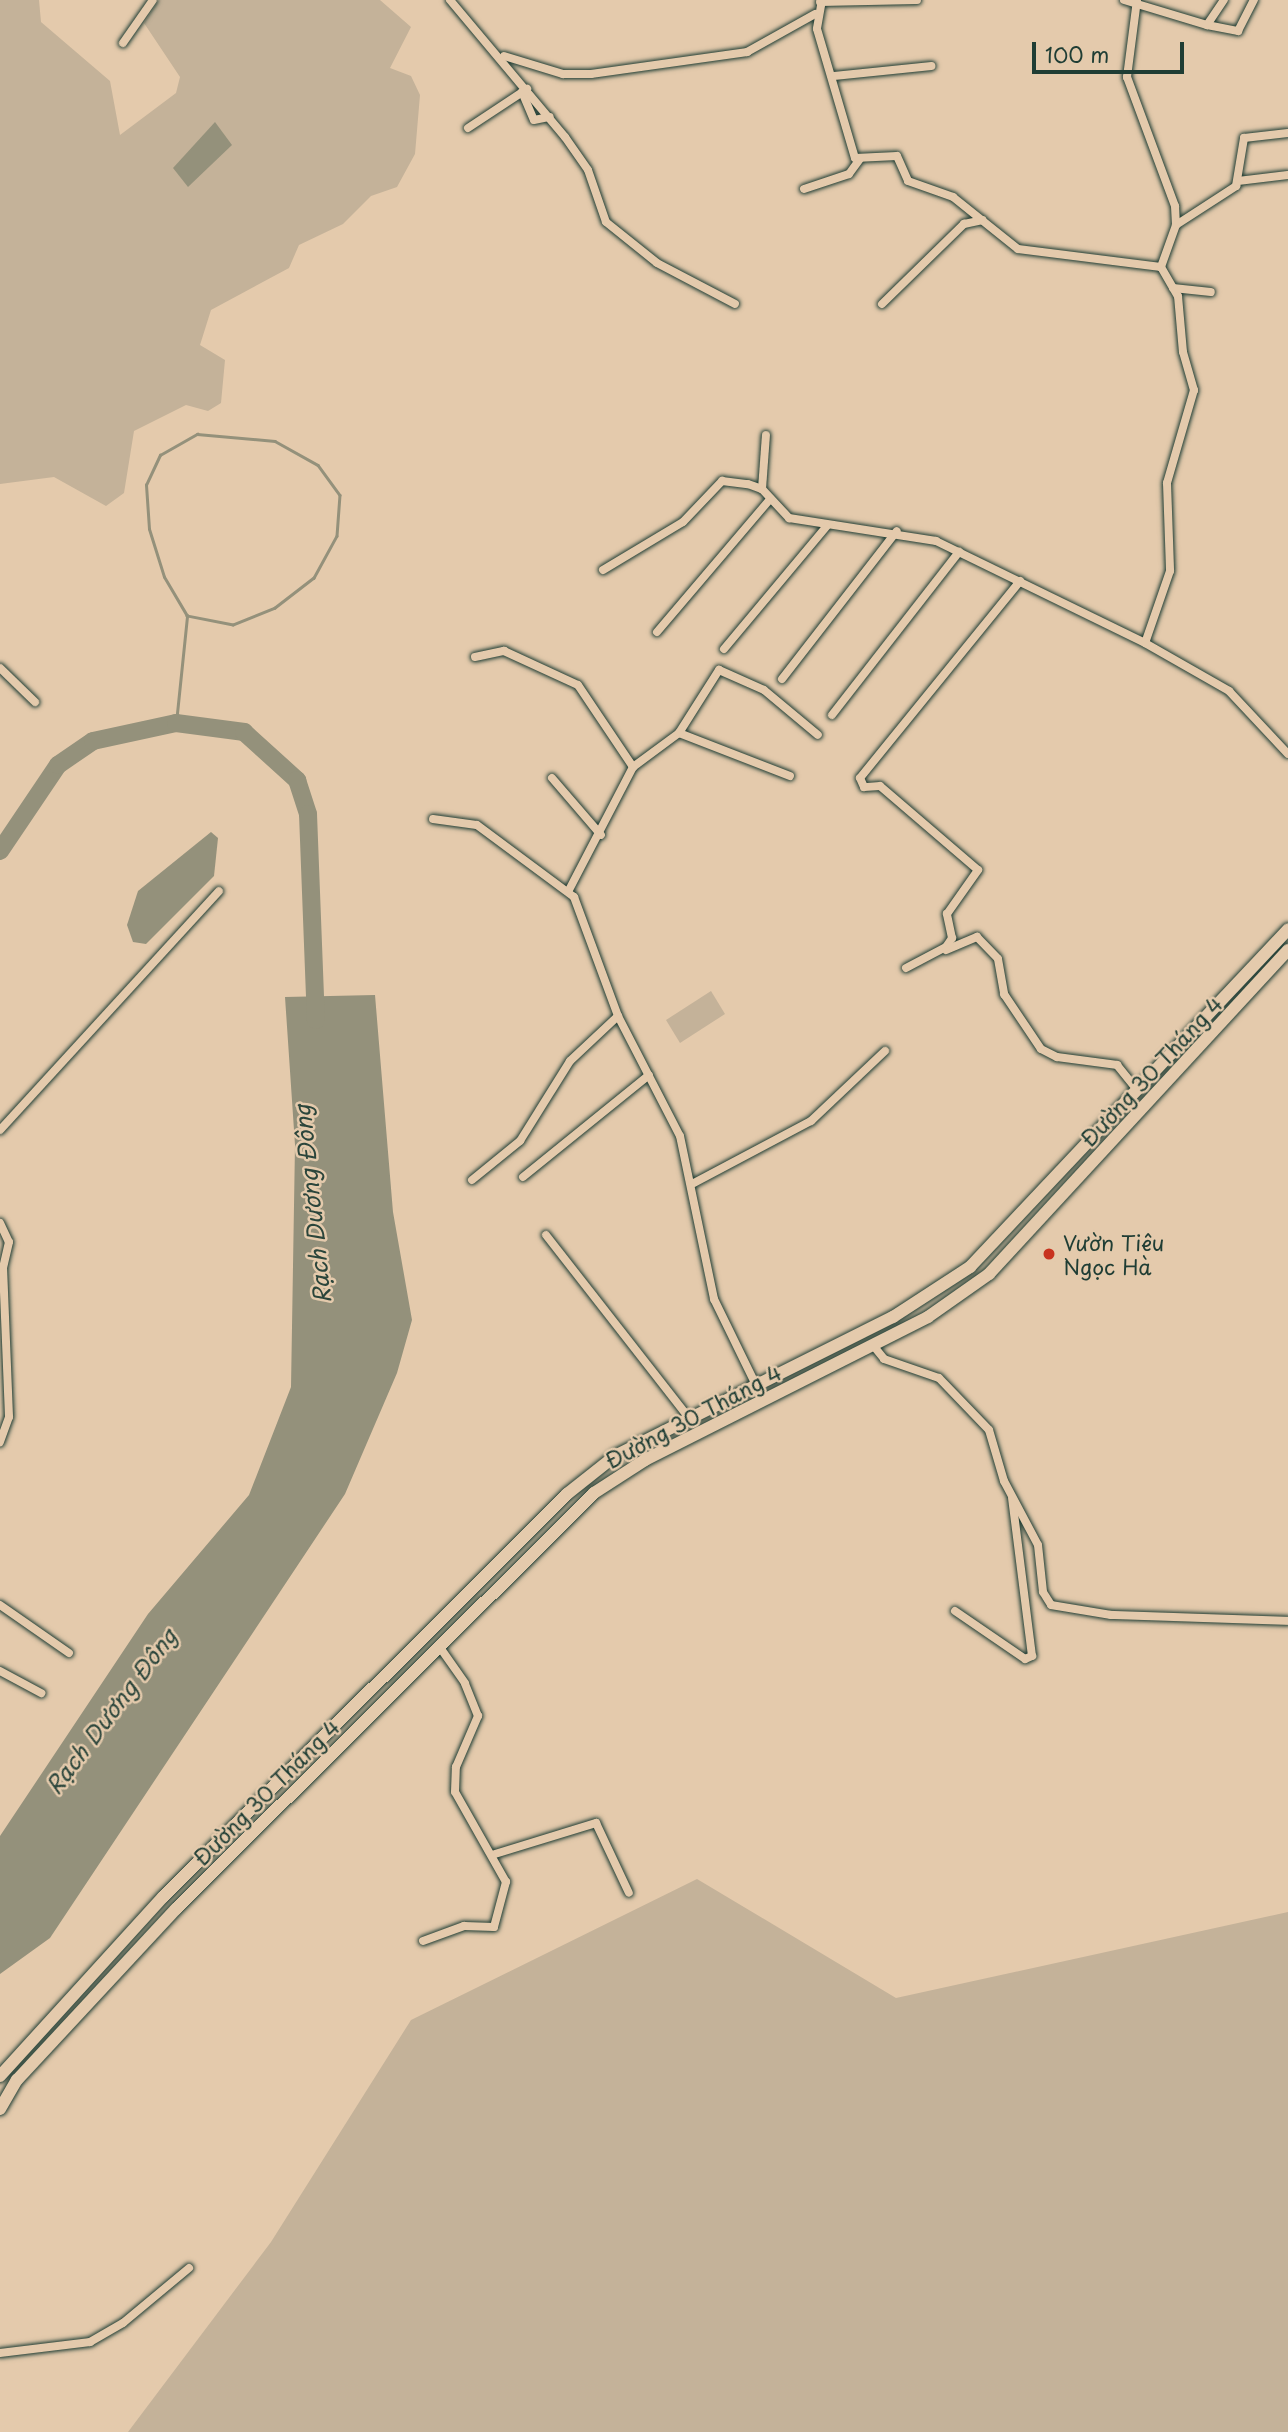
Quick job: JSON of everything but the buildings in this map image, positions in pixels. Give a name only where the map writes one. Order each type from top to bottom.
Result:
[{"type":"main road","name":"Đường 30 Tháng 4","points":[[2,2073],[163,1897],[520,1539],[615,1457],[932,1294],[1005,1233],[1288,929]]},
{"type":"main road","name":"Đường 30 Tháng 4","points":[[0,2109],[17,2080],[176,1909],[347,1738],[441,1649],[531,1550],[594,1493],[763,1398],[872,1345],[954,1300],[1018,1246],[1288,950]]},
{"type":"main road","points":[[1102,1129],[1113,1139]]},
{"type":"main road","points":[[1005,1233],[1018,1246]]},
{"type":"main road","points":[[756,1385],[763,1398]]},
{"type":"main road","points":[[520,1539],[531,1550]]},
{"type":"main road","points":[[335,1725],[347,1738]]},
{"type":"main road","points":[[163,1897],[176,1909]]},
{"type":"main road","points":[[2,2073],[17,2080]]},
{"type":"street","points":[[124,43],[153,0]]},
{"type":"street","points":[[917,0],[821,1],[815,14],[824,60],[834,76],[853,143],[850,153],[860,159],[897,156],[908,181],[941,190],[1018,248],[1161,267]]},
{"type":"street","points":[[1124,0],[1207,25],[1238,31],[1254,0]]},
{"type":"street","points":[[1207,25],[1224,0]]},
{"type":"street","points":[[452,1],[503,55],[525,90],[550,117],[588,170],[606,222],[657,263],[735,304]]},
{"type":"street","points":[[1136,3],[1127,77],[1156,143],[1176,225],[1161,267],[1173,288],[1194,399],[1167,483],[1170,571],[1144,643]]},
{"type":"street","points":[[503,55],[564,74],[591,74],[747,52],[815,14]]},
{"type":"street","points":[[834,76],[931,66]]},
{"type":"street","points":[[525,90],[534,120],[550,117]]},
{"type":"street","points":[[468,128],[525,90]]},
{"type":"street","points":[[1238,181],[1244,138],[1288,133]]},
{"type":"street","points":[[804,190],[849,174],[860,159]]},
{"type":"street","points":[[1176,225],[1238,181],[1288,175]]},
{"type":"street","points":[[882,304],[964,224],[983,220]]},
{"type":"street","points":[[1173,288],[1211,292]]},
{"type":"street","points":[[762,489],[766,435]]},
{"type":"street","points":[[603,570],[683,522],[722,481],[762,489],[789,518],[827,526],[897,531],[959,552],[1144,643],[1229,691],[1288,754]]},
{"type":"street","points":[[657,632],[770,499]]},
{"type":"street","points":[[724,649],[827,526]]},
{"type":"street","points":[[782,679],[897,531]]},
{"type":"street","points":[[832,715],[959,552]]},
{"type":"street","points":[[943,950],[953,938],[947,914],[978,870],[880,786],[864,787],[860,778],[1020,581]]},
{"type":"street","points":[[475,657],[504,651],[578,685],[633,767]]},
{"type":"street","points":[[0,668],[35,702]]},
{"type":"street","points":[[569,890],[601,835],[633,767],[679,733],[724,670],[771,695],[818,735]]},
{"type":"street","points":[[679,733],[789,775]]},
{"type":"street","points":[[552,778],[601,835]]},
{"type":"street","points":[[433,819],[477,825],[569,890],[618,1016],[680,1136],[714,1299],[756,1385]]},
{"type":"street","points":[[0,1130],[219,891]]},
{"type":"street","points":[[906,968],[977,937],[998,959],[1004,994],[1041,1049],[1057,1057],[1117,1065],[1138,1091]]},
{"type":"street","points":[[472,1180],[520,1141],[570,1061],[618,1016]]},
{"type":"street","points":[[692,1184],[811,1121],[885,1051]]},
{"type":"street","points":[[523,1177],[649,1075]]},
{"type":"street","points":[[0,1223],[9,1242],[2,1267],[9,1417],[0,1442]]},
{"type":"street","points":[[546,1235],[690,1419]]},
{"type":"street","points":[[872,1345],[884,1359],[939,1378],[980,1419],[1012,1495],[1038,1545],[1043,1592],[1058,1608],[1288,1621]]},
{"type":"street","points":[[955,1611],[1031,1658],[1012,1495]]},
{"type":"street","points":[[0,1605],[69,1653]]},
{"type":"street","points":[[423,1941],[464,1926],[499,1924],[506,1882],[495,1854],[455,1792],[456,1767],[478,1716],[466,1683],[441,1649]]},
{"type":"street","points":[[0,1671],[41,1693]]},
{"type":"street","points":[[495,1854],[596,1823],[629,1893]]},
{"type":"street","points":[[0,2353],[90,2342],[123,2323],[189,2268]]},
{"type":"shaded area","points":[[0,0],[39,0],[41,22],[110,81],[120,135],[176,93],[180,77],[144,23],[159,0],[380,0],[411,27],[390,68],[411,76],[420,95],[415,154],[397,187],[371,196],[343,224],[299,245],[289,268],[211,310],[200,345],[225,360],[221,403],[208,411],[186,405],[134,431],[124,493],[106,506],[54,477],[0,484]]},
{"type":"shaded area","points":[[711,991],[725,1014],[680,1043],[666,1020]]},
{"type":"shaded area","points":[[697,1879],[896,1998],[1288,1912],[1288,2432],[128,2432],[271,2242],[411,2020]]},
{"type":"water","points":[[215,122],[232,145],[188,187],[173,168]]},
{"type":"water","points":[[211,832],[218,838],[214,876],[146,944],[133,942],[127,925],[138,891]]},
{"type":"water","points":[[375,995],[393,1212],[412,1320],[397,1373],[345,1494],[50,1938],[0,1974],[0,1836],[148,1614],[249,1495],[291,1387],[295,1145],[285,997]]},
{"type":"waterway","points":[[176,723],[187,616],[164,577],[149,529],[146,485],[160,455],[197,434],[275,441],[318,465],[340,495],[337,536],[314,578],[275,608],[233,625],[187,616]]},
{"type":"waterway","name":"Rạch Dương Đông","points":[[0,851],[58,765],[93,741],[176,723],[244,732],[297,780],[308,814],[316,1020]]},
{"type":"place","name":"Vườn Tiêu Ngọc Hà","points":[[1049,1254]]}]
